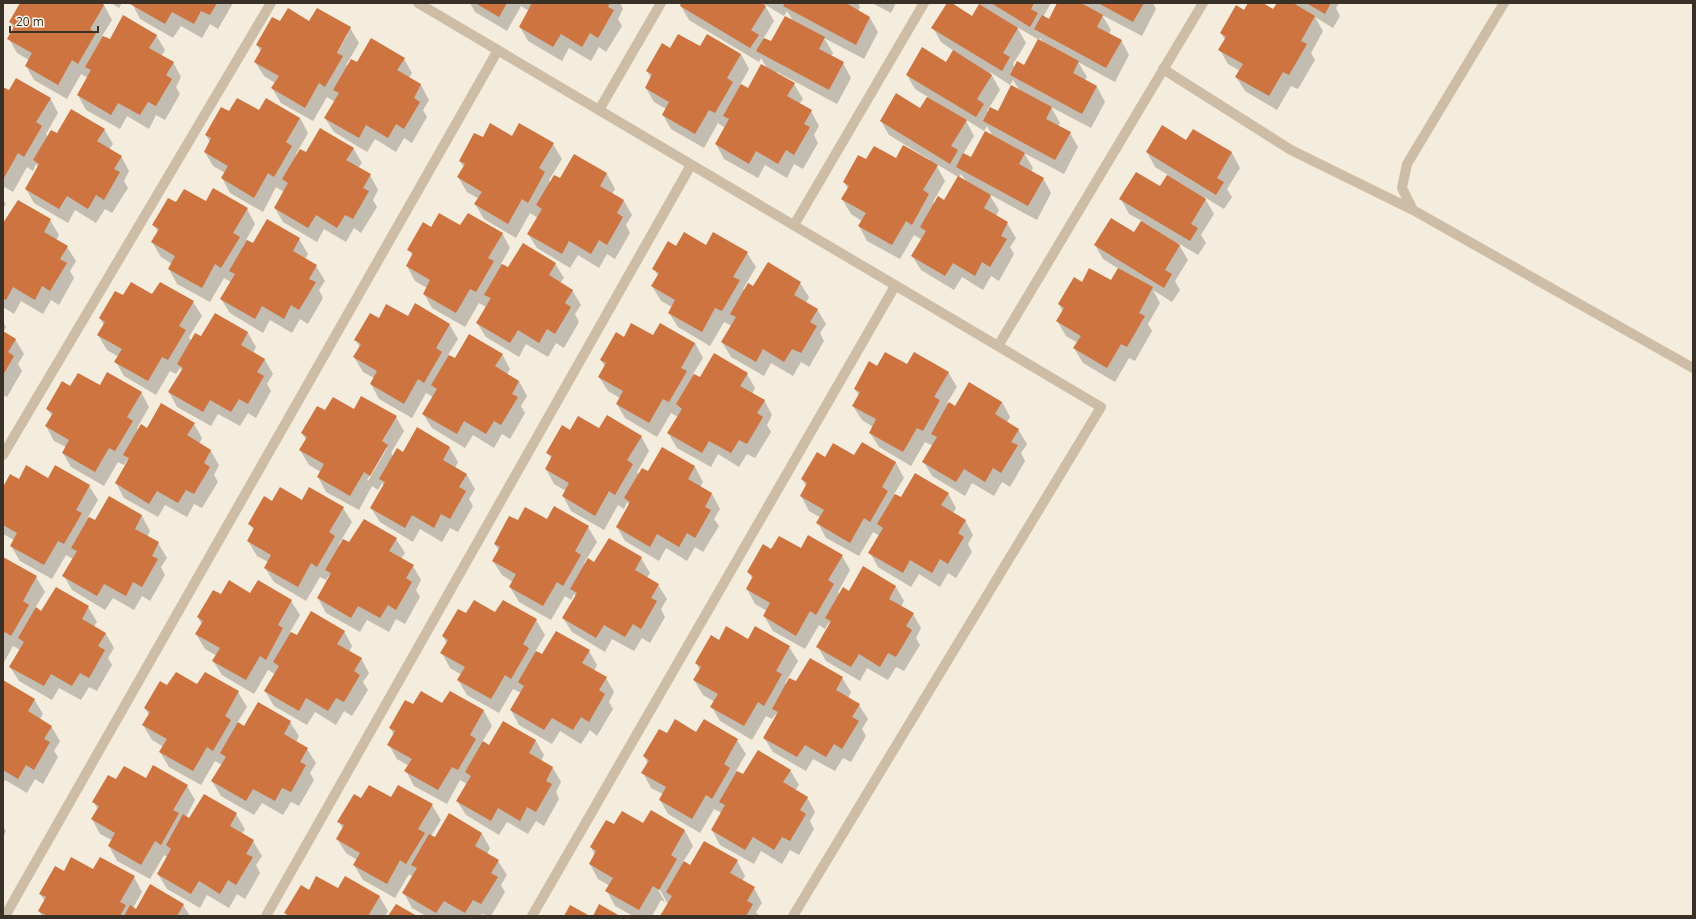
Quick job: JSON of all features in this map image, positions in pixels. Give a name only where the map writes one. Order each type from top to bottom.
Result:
[{"type":"street","points":[[3,455],[271,3]]},
{"type":"street","points":[[418,3],[1101,408],[793,916]]},
{"type":"street","points":[[599,110],[661,3]]},
{"type":"street","points":[[794,225],[924,3]]},
{"type":"street","points":[[998,346],[1203,3]]},
{"type":"street","points":[[1413,210],[1402,188],[1407,164],[1504,3]]},
{"type":"street","points":[[5,916],[498,50]]},
{"type":"street","points":[[1163,69],[1291,150],[1413,210],[1693,368]]},
{"type":"street","points":[[266,916],[691,164]]},
{"type":"street","points":[[532,916],[896,286]]},
{"type":"building","points":[[20,3],[102,3],[104,5],[90,29],[96,33],[78,64],[72,60],[58,85],[25,66],[32,53],[7,39],[15,25],[9,22]]},
{"type":"building","points":[[217,3],[210,15],[201,11],[194,24],[172,12],[165,24],[130,4]]},
{"type":"building","points":[[475,3],[507,3],[499,17]]},
{"type":"building","points":[[532,3],[610,3],[608,7],[614,10],[598,38],[590,33],[582,47],[561,34],[553,47],[519,27]]},
{"type":"building","points":[[681,3],[762,3],[766,6],[751,30],[759,35],[750,48],[680,6]]},
{"type":"building","points":[[785,3],[846,3],[870,17],[856,45],[783,6]]},
{"type":"building","points":[[947,3],[952,3],[972,16],[979,4],[1018,28],[1003,53],[1010,57],[1002,71],[931,28]]},
{"type":"building","points":[[991,3],[1034,3],[1031,9],[1038,13],[1030,27]]},
{"type":"building","points":[[1057,3],[1081,3],[1103,15],[1097,27],[1122,40],[1106,68],[1034,29],[1042,15],[1049,19]]},
{"type":"building","points":[[1098,3],[1144,3],[1133,22]]},
{"type":"building","points":[[1248,3],[1263,3],[1273,9],[1277,3],[1293,3],[1315,16],[1301,41],[1307,44],[1289,75],[1283,72],[1269,96],[1235,77],[1243,64],[1218,50],[1226,37],[1220,33],[1236,5],[1244,10]]},
{"type":"building","points":[[1306,3],[1331,3],[1325,14]]},
{"type":"building","points":[[288,8],[309,21],[317,8],[351,27],[337,53],[343,56],[325,87],[319,83],[305,108],[271,88],[279,76],[254,62],[262,48],[256,45],[272,17],[280,21]]},
{"type":"building","points":[[123,15],[157,35],[149,48],[174,62],[166,75],[172,79],[156,106],[148,102],[140,115],[118,103],[111,115],[77,95],[91,70],[85,67],[103,36],[110,39]]},
{"type":"building","points":[[785,16],[825,37],[819,49],[844,62],[829,90],[756,51],[764,38],[771,41]]},
{"type":"building","points":[[678,34],[700,46],[707,34],[741,54],[727,78],[733,82],[715,113],[709,110],[695,134],[662,115],[669,102],[645,88],[652,74],[646,71],[662,43],[670,48]]},
{"type":"building","points":[[371,38],[405,58],[397,70],[421,84],[414,98],[420,102],[404,129],[396,124],[388,138],[366,125],[359,138],[324,118],[339,93],[333,90],[351,59],[357,62]]},
{"type":"building","points":[[1038,39],[1079,61],[1073,73],[1097,86],[1082,114],[1010,75],[1017,61],[1024,65]]},
{"type":"building","points":[[922,47],[946,62],[953,50],[992,75],[977,99],[984,104],[976,117],[906,75]]},
{"type":"building","points":[[761,64],[795,83],[787,96],[812,110],[804,124],[810,127],[794,155],[786,150],[778,164],[756,151],[749,164],[715,144],[729,119],[723,116],[741,84],[748,88]]},
{"type":"building","points":[[16,78],[51,98],[36,122],[42,126],[24,157],[18,153],[4,178],[3,87],[9,90]]},
{"type":"building","points":[[1011,85],[1052,107],[1046,119],[1071,132],[1055,160],[983,121],[990,107],[998,111]]},
{"type":"building","points":[[896,93],[920,108],[927,97],[967,120],[951,146],[958,150],[950,164],[880,121]]},
{"type":"building","points":[[237,98],[259,110],[266,98],[300,118],[286,142],[292,146],[274,177],[268,173],[254,198],[221,178],[228,166],[204,152],[211,138],[205,135],[221,107],[229,111]]},
{"type":"building","points":[[71,109],[105,129],[97,141],[122,156],[114,169],[120,172],[104,200],[96,195],[88,209],[67,196],[59,209],[25,189],[39,164],[33,160],[51,130],[57,133]]},
{"type":"building","points":[[490,123],[512,136],[519,123],[554,143],[539,168],[545,172],[528,203],[522,199],[508,224],[474,204],[482,192],[457,177],[465,164],[459,161],[474,133],[483,137]]},
{"type":"building","points":[[1162,125],[1186,140],[1193,129],[1232,152],[1217,178],[1224,182],[1216,195],[1146,152]]},
{"type":"building","points":[[320,128],[354,148],[346,160],[371,174],[363,188],[369,191],[353,219],[345,215],[337,228],[316,215],[308,228],[274,208],[288,183],[282,179],[300,149],[306,152]]},
{"type":"building","points":[[985,131],[1025,153],[1019,164],[1044,178],[1028,206],[956,167],[963,153],[971,157]]},
{"type":"building","points":[[903,145],[938,165],[923,190],[929,194],[912,225],[906,221],[892,245],[858,226],[866,213],[841,199],[849,186],[843,182],[858,155],[866,159],[874,146],[896,158]]},
{"type":"building","points":[[574,154],[607,173],[600,186],[624,200],[617,213],[623,217],[607,245],[599,240],[591,254],[569,241],[562,254],[527,234],[542,209],[536,205],[554,175],[560,178]]},
{"type":"building","points":[[1136,172],[1160,186],[1167,175],[1206,199],[1191,224],[1198,228],[1190,241],[1119,199]]},
{"type":"building","points":[[958,176],[991,195],[984,208],[1008,222],[1001,236],[1007,239],[990,267],[982,262],[975,276],[953,263],[945,276],[911,256],[926,231],[920,227],[938,196],[944,200]]},
{"type":"building","points":[[213,188],[248,208],[233,233],[240,237],[221,268],[215,264],[202,288],[168,269],[175,256],[151,242],[159,229],[152,225],[168,198],[176,202],[184,189],[206,201]]},
{"type":"building","points":[[18,200],[51,219],[44,232],[68,246],[60,259],[67,263],[50,291],[42,286],[35,300],[13,287],[6,300],[3,298],[3,223]]},
{"type":"building","points":[[439,213],[460,225],[468,213],[503,233],[488,258],[494,261],[476,292],[470,289],[456,313],[423,294],[430,280],[406,266],[413,253],[407,250],[423,222],[431,227]]},
{"type":"building","points":[[1111,218],[1134,232],[1141,221],[1180,245],[1165,270],[1172,274],[1164,288],[1094,245]]},
{"type":"building","points":[[267,219],[300,238],[293,251],[317,265],[309,279],[316,282],[299,310],[291,305],[284,319],[262,306],[255,319],[220,299],[235,274],[229,271],[247,240],[253,243]]},
{"type":"building","points":[[684,232],[706,245],[713,232],[748,252],[733,277],[740,280],[722,311],[715,308],[702,332],[668,313],[675,300],[651,286],[659,273],[652,269],[668,241],[676,246]]},
{"type":"building","points":[[523,243],[556,263],[549,275],[573,290],[565,303],[571,307],[555,334],[547,329],[539,343],[518,330],[510,343],[476,323],[491,298],[484,295],[502,264],[508,267]]},
{"type":"building","points":[[768,262],[801,282],[794,295],[818,309],[810,322],[817,326],[801,353],[792,349],[784,362],[763,349],[756,362],[721,342],[736,317],[730,314],[748,283],[753,286]]},
{"type":"building","points":[[1089,268],[1111,280],[1118,268],[1153,287],[1139,313],[1145,316],[1127,347],[1121,344],[1107,368],[1073,348],[1081,336],[1056,321],[1064,308],[1058,304],[1074,277],[1082,282]]},
{"type":"building","points":[[131,282],[152,294],[160,282],[194,301],[179,326],[186,330],[168,360],[162,357],[148,381],[114,362],[122,349],[97,335],[105,322],[99,318],[115,291],[123,295]]},
{"type":"building","points":[[415,303],[450,324],[436,348],[442,352],[424,383],[418,379],[404,404],[370,384],[377,371],[353,357],[361,344],[354,340],[370,313],[379,318],[386,304],[408,316]]},
{"type":"building","points":[[215,313],[248,332],[241,345],[265,359],[257,372],[264,376],[248,404],[239,399],[231,412],[210,400],[203,412],[168,392],[183,368],[177,364],[195,333],[201,336]]},
{"type":"building","points":[[631,323],[653,335],[660,323],[695,343],[681,368],[687,371],[669,402],[663,399],[649,423],[616,404],[623,391],[598,377],[606,363],[600,360],[616,332],[624,337]]},
{"type":"building","points":[[3,331],[16,339],[8,352],[14,356],[3,375]]},
{"type":"building","points":[[469,334],[503,354],[495,366],[519,381],[512,394],[518,397],[501,425],[494,421],[486,434],[464,421],[457,434],[422,414],[437,389],[431,385],[449,355],[455,358]]},
{"type":"building","points":[[885,352],[907,364],[914,352],[949,372],[934,397],[940,400],[923,431],[917,428],[903,452],[869,433],[876,419],[852,406],[860,392],[854,389],[869,361],[877,366]]},
{"type":"building","points":[[714,353],[748,373],[740,386],[765,400],[757,413],[763,417],[747,444],[739,440],[731,453],[709,441],[702,453],[667,433],[682,409],[676,404],[694,374],[700,377]]},
{"type":"building","points":[[107,372],[142,392],[127,417],[133,421],[115,451],[109,448],[95,472],[62,453],[69,440],[45,426],[53,413],[46,409],[62,381],[70,386],[78,373],[100,385]]},
{"type":"building","points":[[969,382],[1002,402],[995,414],[1019,429],[1011,442],[1018,445],[1001,473],[993,468],[985,482],[964,469],[956,482],[922,462],[937,437],[931,434],[949,402],[955,406]]},
{"type":"building","points":[[361,396],[397,416],[382,441],[388,445],[370,476],[364,472],[350,496],[317,477],[324,464],[299,450],[307,437],[301,433],[317,406],[325,410],[333,397],[354,409]]},
{"type":"building","points":[[161,403],[195,423],[187,435],[211,450],[204,463],[210,467],[194,494],[186,490],[178,503],[157,491],[149,504],[115,483],[129,458],[123,455],[141,424],[147,428]]},
{"type":"building","points":[[607,415],[642,436],[627,460],[633,464],[615,495],[609,491],[595,516],[562,496],[569,483],[545,469],[552,456],[546,453],[562,425],[570,430],[578,416],[599,428]]},
{"type":"building","points":[[417,427],[450,447],[443,460],[467,474],[459,487],[466,491],[450,519],[441,514],[434,528],[412,515],[405,528],[370,508],[385,482],[379,479],[397,448],[403,452]]},
{"type":"building","points":[[862,442],[896,462],[882,487],[888,491],[870,522],[864,518],[850,543],[816,523],[824,510],[800,496],[807,483],[801,479],[817,452],[825,457],[833,443],[854,455]]},
{"type":"building","points":[[662,447],[695,466],[688,479],[712,493],[705,507],[711,510],[695,538],[687,533],[679,547],[657,534],[650,547],[616,527],[630,502],[624,498],[642,468],[648,471]]},
{"type":"building","points":[[26,465],[48,478],[55,465],[90,485],[76,510],[82,513],[64,544],[58,541],[44,565],[10,546],[17,533],[3,525],[3,487],[10,474],[19,479]]},
{"type":"building","points":[[915,473],[949,493],[941,505],[966,520],[958,533],[964,537],[948,564],[940,559],[932,573],[910,560],[903,573],[868,553],[883,528],[877,524],[895,494],[901,497]]},
{"type":"building","points":[[280,487],[302,500],[309,487],[344,507],[329,532],[335,536],[317,567],[311,563],[298,587],[264,568],[271,555],[247,541],[254,528],[248,524],[264,496],[272,501]]},
{"type":"building","points":[[109,496],[142,515],[135,529],[159,542],[152,556],[158,559],[142,587],[133,582],[126,596],[104,584],[97,596],[62,576],[77,551],[71,548],[89,517],[95,520]]},
{"type":"building","points":[[554,506],[589,526],[575,551],[581,555],[563,586],[557,582],[543,606],[509,587],[516,574],[492,561],[500,547],[494,544],[509,516],[518,520],[525,507],[547,519]]},
{"type":"building","points":[[364,519],[397,538],[389,551],[414,565],[406,578],[412,582],[396,610],[388,605],[380,618],[358,606],[351,618],[317,598],[331,573],[325,570],[343,539],[349,542]]},
{"type":"building","points":[[808,535],[843,555],[828,580],[834,584],[816,615],[810,611],[796,636],[763,616],[770,603],[746,589],[753,576],[747,572],[763,544],[771,549],[779,536],[801,548]]},
{"type":"building","points":[[609,538],[642,557],[635,570],[659,584],[651,598],[657,601],[641,629],[633,624],[625,637],[604,625],[596,638],[562,618],[577,593],[570,589],[588,558],[594,562]]},
{"type":"building","points":[[3,557],[37,576],[23,601],[29,605],[11,636],[5,632],[3,635]]},
{"type":"building","points":[[863,566],[896,586],[889,599],[914,613],[906,626],[912,630],[896,657],[888,653],[880,667],[859,654],[851,667],[816,647],[831,621],[825,618],[843,587],[849,591]]},
{"type":"building","points":[[229,580],[250,593],[258,580],[292,600],[278,625],[283,628],[266,660],[260,656],[246,680],[212,661],[220,648],[195,634],[203,621],[197,617],[213,590],[221,594]]},
{"type":"building","points":[[56,587],[89,606],[82,619],[106,633],[98,646],[105,650],[89,678],[80,673],[72,686],[51,674],[44,686],[9,667],[24,642],[18,638],[36,607],[41,611]]},
{"type":"building","points":[[474,600],[495,612],[503,600],[537,619],[523,644],[529,648],[511,679],[505,675],[491,699],[457,680],[465,667],[440,653],[448,640],[442,636],[458,609],[466,613]]},
{"type":"building","points":[[311,611],[345,631],[337,644],[362,658],[354,671],[360,675],[344,702],[336,698],[328,711],[306,698],[299,711],[264,691],[279,666],[273,662],[291,632],[297,635]]},
{"type":"building","points":[[726,626],[748,639],[755,626],[790,646],[776,671],[782,674],[764,706],[758,702],[744,726],[710,707],[718,694],[693,680],[701,667],[695,663],[711,635],[719,640]]},
{"type":"building","points":[[556,631],[590,650],[582,663],[607,677],[599,690],[605,694],[589,722],[581,717],[573,730],[552,718],[544,730],[510,710],[524,686],[518,682],[536,651],[542,654]]},
{"type":"building","points":[[810,658],[843,677],[836,690],[860,704],[852,717],[859,721],[842,749],[834,744],[826,757],[805,745],[797,757],[763,738],[778,712],[772,709],[789,678],[796,681]]},
{"type":"building","points":[[176,672],[197,684],[205,672],[239,691],[225,716],[231,720],[213,751],[207,747],[193,771],[159,752],[167,739],[142,725],[150,712],[144,708],[160,681],[167,685]]},
{"type":"building","points":[[3,680],[35,699],[28,711],[52,726],[44,739],[50,742],[34,770],[26,765],[18,779],[3,770]]},
{"type":"building","points":[[421,691],[442,703],[450,691],[484,710],[470,735],[476,739],[458,770],[452,767],[438,790],[404,771],[412,759],[387,745],[395,731],[389,728],[405,700],[413,704]]},
{"type":"building","points":[[258,702],[291,721],[284,734],[308,748],[300,762],[306,765],[291,792],[282,788],[275,801],[253,789],[246,801],[211,781],[226,757],[220,753],[238,722],[244,726]]},
{"type":"building","points":[[675,719],[696,732],[704,719],[738,739],[724,764],[730,768],[712,799],[706,795],[692,819],[659,800],[666,787],[641,773],[649,760],[643,756],[659,729],[667,733]]},
{"type":"building","points":[[503,721],[536,740],[529,753],[553,767],[546,781],[552,784],[536,812],[527,807],[520,821],[498,808],[491,821],[456,801],[471,776],[465,772],[483,741],[489,745]]},
{"type":"building","points":[[758,750],[791,770],[783,782],[808,797],[800,810],[806,814],[790,841],[782,837],[774,850],[753,837],[745,850],[711,830],[725,805],[719,802],[737,771],[743,774]]},
{"type":"building","points":[[153,765],[188,785],[173,810],[179,813],[161,845],[155,841],[141,865],[108,846],[115,833],[91,819],[99,806],[92,802],[108,775],[116,779],[124,766],[146,778]]},
{"type":"building","points":[[369,785],[391,797],[398,785],[433,804],[418,829],[425,833],[406,864],[400,860],[387,884],[353,865],[360,853],[336,839],[344,825],[337,822],[354,794],[361,798]]},
{"type":"building","points":[[204,794],[237,813],[230,826],[254,840],[246,854],[253,857],[236,885],[228,880],[220,894],[199,881],[191,894],[157,874],[171,849],[166,845],[183,814],[189,818]]},
{"type":"building","points":[[651,810],[685,830],[671,855],[677,859],[659,890],[653,886],[639,910],[605,891],[613,878],[589,864],[596,851],[590,847],[606,820],[614,824],[622,811],[643,823]]},
{"type":"building","points":[[449,813],[482,833],[475,846],[499,860],[491,873],[498,877],[481,904],[473,900],[465,913],[444,901],[436,913],[402,893],[417,868],[411,865],[429,834],[435,837]]},
{"type":"building","points":[[704,841],[738,860],[730,873],[755,887],[747,901],[753,904],[746,916],[660,916],[672,896],[666,892],[684,861],[690,865]]},
{"type":"building","points":[[71,857],[93,869],[100,857],[135,876],[120,902],[126,905],[120,916],[47,916],[38,911],[46,897],[39,894],[55,866],[64,871]]},
{"type":"building","points":[[316,876],[338,888],[345,876],[380,896],[368,916],[290,916],[284,913],[301,885],[309,890]]},
{"type":"building","points":[[150,884],[184,904],[177,916],[124,916],[130,905],[136,909]]},
{"type":"building","points":[[396,904],[417,916],[388,916]]},
{"type":"building","points":[[599,904],[620,916],[593,916]]},
{"type":"building","points":[[570,905],[590,916],[564,916]]}]
